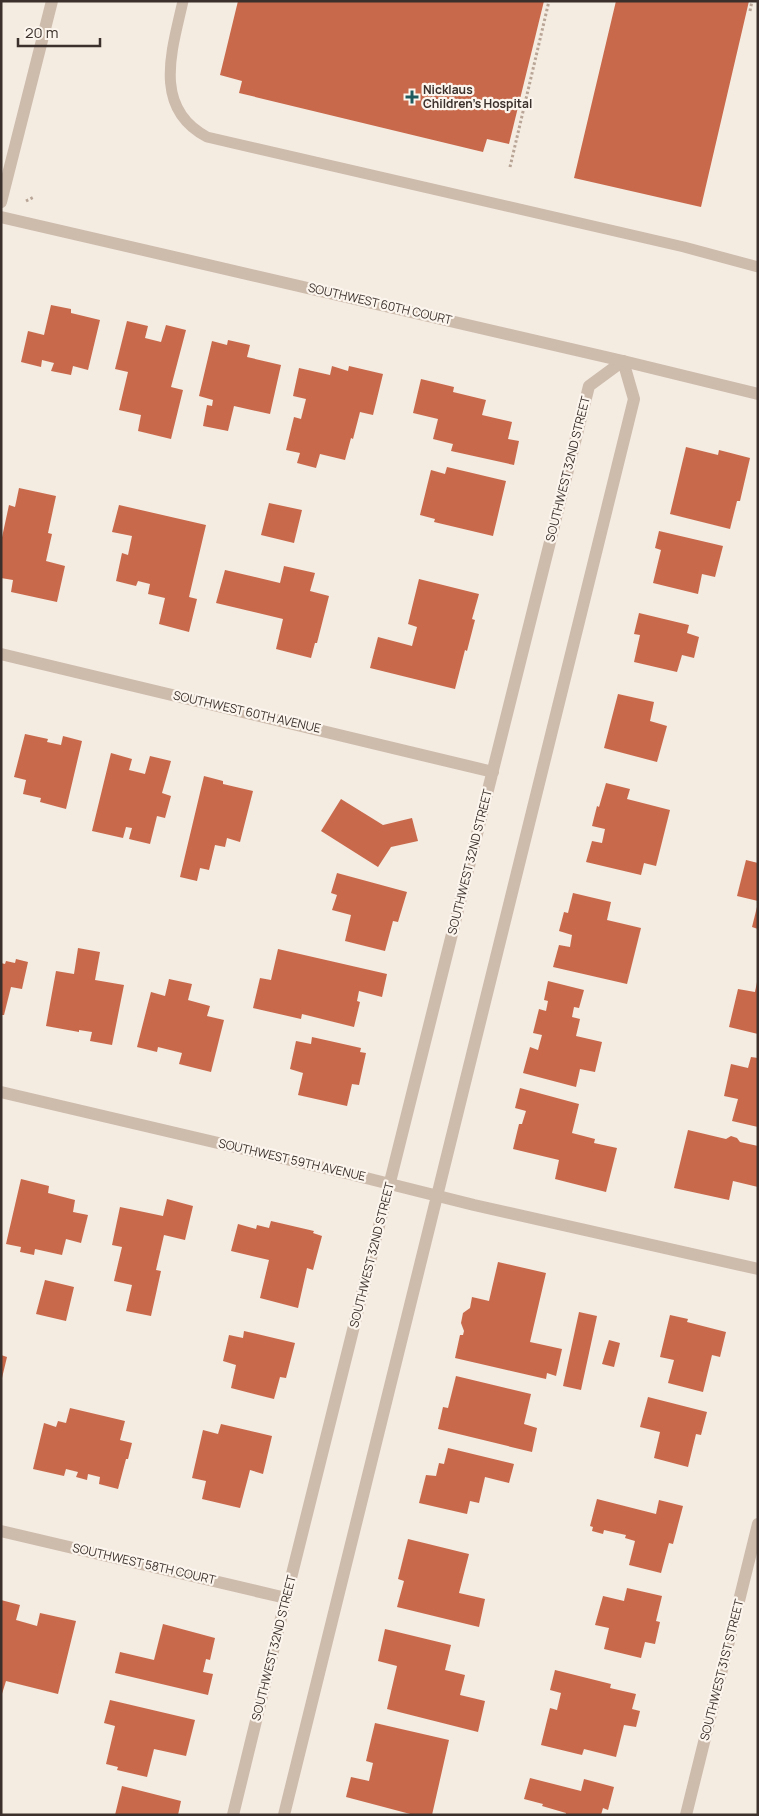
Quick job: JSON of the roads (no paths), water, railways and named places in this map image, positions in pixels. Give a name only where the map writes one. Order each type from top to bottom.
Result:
[{"type":"street","points":[[1,202],[52,1]]},
{"type":"street","name":"SOUTHWEST 60TH COURT","points":[[1,217],[758,394]]},
{"type":"street","points":[[284,1815],[634,399],[623,361]]},
{"type":"street","name":"SOUTHWEST 32ND STREET","points":[[233,1815],[589,386],[623,361]]},
{"type":"street","name":"SOUTHWEST 60TH AVENUE","points":[[1,654],[493,772]]},
{"type":"street","name":"SOUTHWEST 59TH AVENUE","points":[[1,1092],[437,1196],[758,1269]]},
{"type":"street","name":"SOUTHWEST 31ST STREET","points":[[686,1815],[758,1524]]},
{"type":"street","name":"SOUTHWEST 58TH COURT","points":[[1,1530],[286,1598]]},
{"type":"lane","points":[[183,1],[171,58],[170,84],[174,104],[185,121],[196,131],[208,137],[684,247],[758,266]]},
{"type":"place","name":"Nicklaus Children's Hospital","points":[[412,97]]}]
